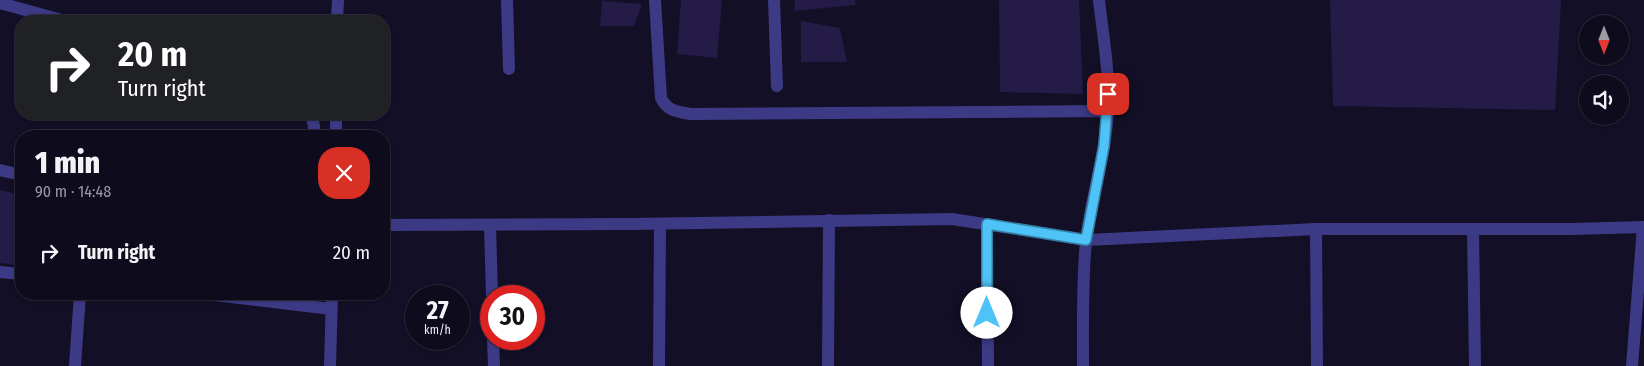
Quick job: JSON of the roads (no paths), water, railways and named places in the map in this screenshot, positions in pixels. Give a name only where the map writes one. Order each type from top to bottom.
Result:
[{"type":"street","points":[[337,15],[338,0]]},
{"type":"street","points":[[507,0],[509,68]]},
{"type":"street","points":[[655,0],[661,98],[668,109],[678,112],[701,114],[1108,111]]},
{"type":"street","points":[[774,0],[777,86]]},
{"type":"street","points":[[1083,366],[1083,291],[1086,240],[1104,146],[1108,111],[1099,0]]},
{"type":"street","points":[[0,3],[43,15]]},
{"type":"street","points":[[0,170],[15,174]]},
{"type":"street","points":[[390,225],[490,226],[952,219],[1086,240],[1316,229],[1643,227],[1632,366]]},
{"type":"street","points":[[828,366],[829,220]]},
{"type":"street","points":[[659,366],[660,224]]},
{"type":"street","points":[[987,224],[988,366]]},
{"type":"street","points":[[490,226],[492,285]]},
{"type":"street","points":[[1316,229],[1317,366]]},
{"type":"street","points":[[1472,229],[1475,366]]},
{"type":"street","points":[[0,272],[15,273]]},
{"type":"street","points":[[76,366],[80,300]]},
{"type":"street","points":[[256,300],[331,309]]},
{"type":"street","points":[[330,366],[332,300]]},
{"type":"street","points":[[493,350],[494,366]]}]
